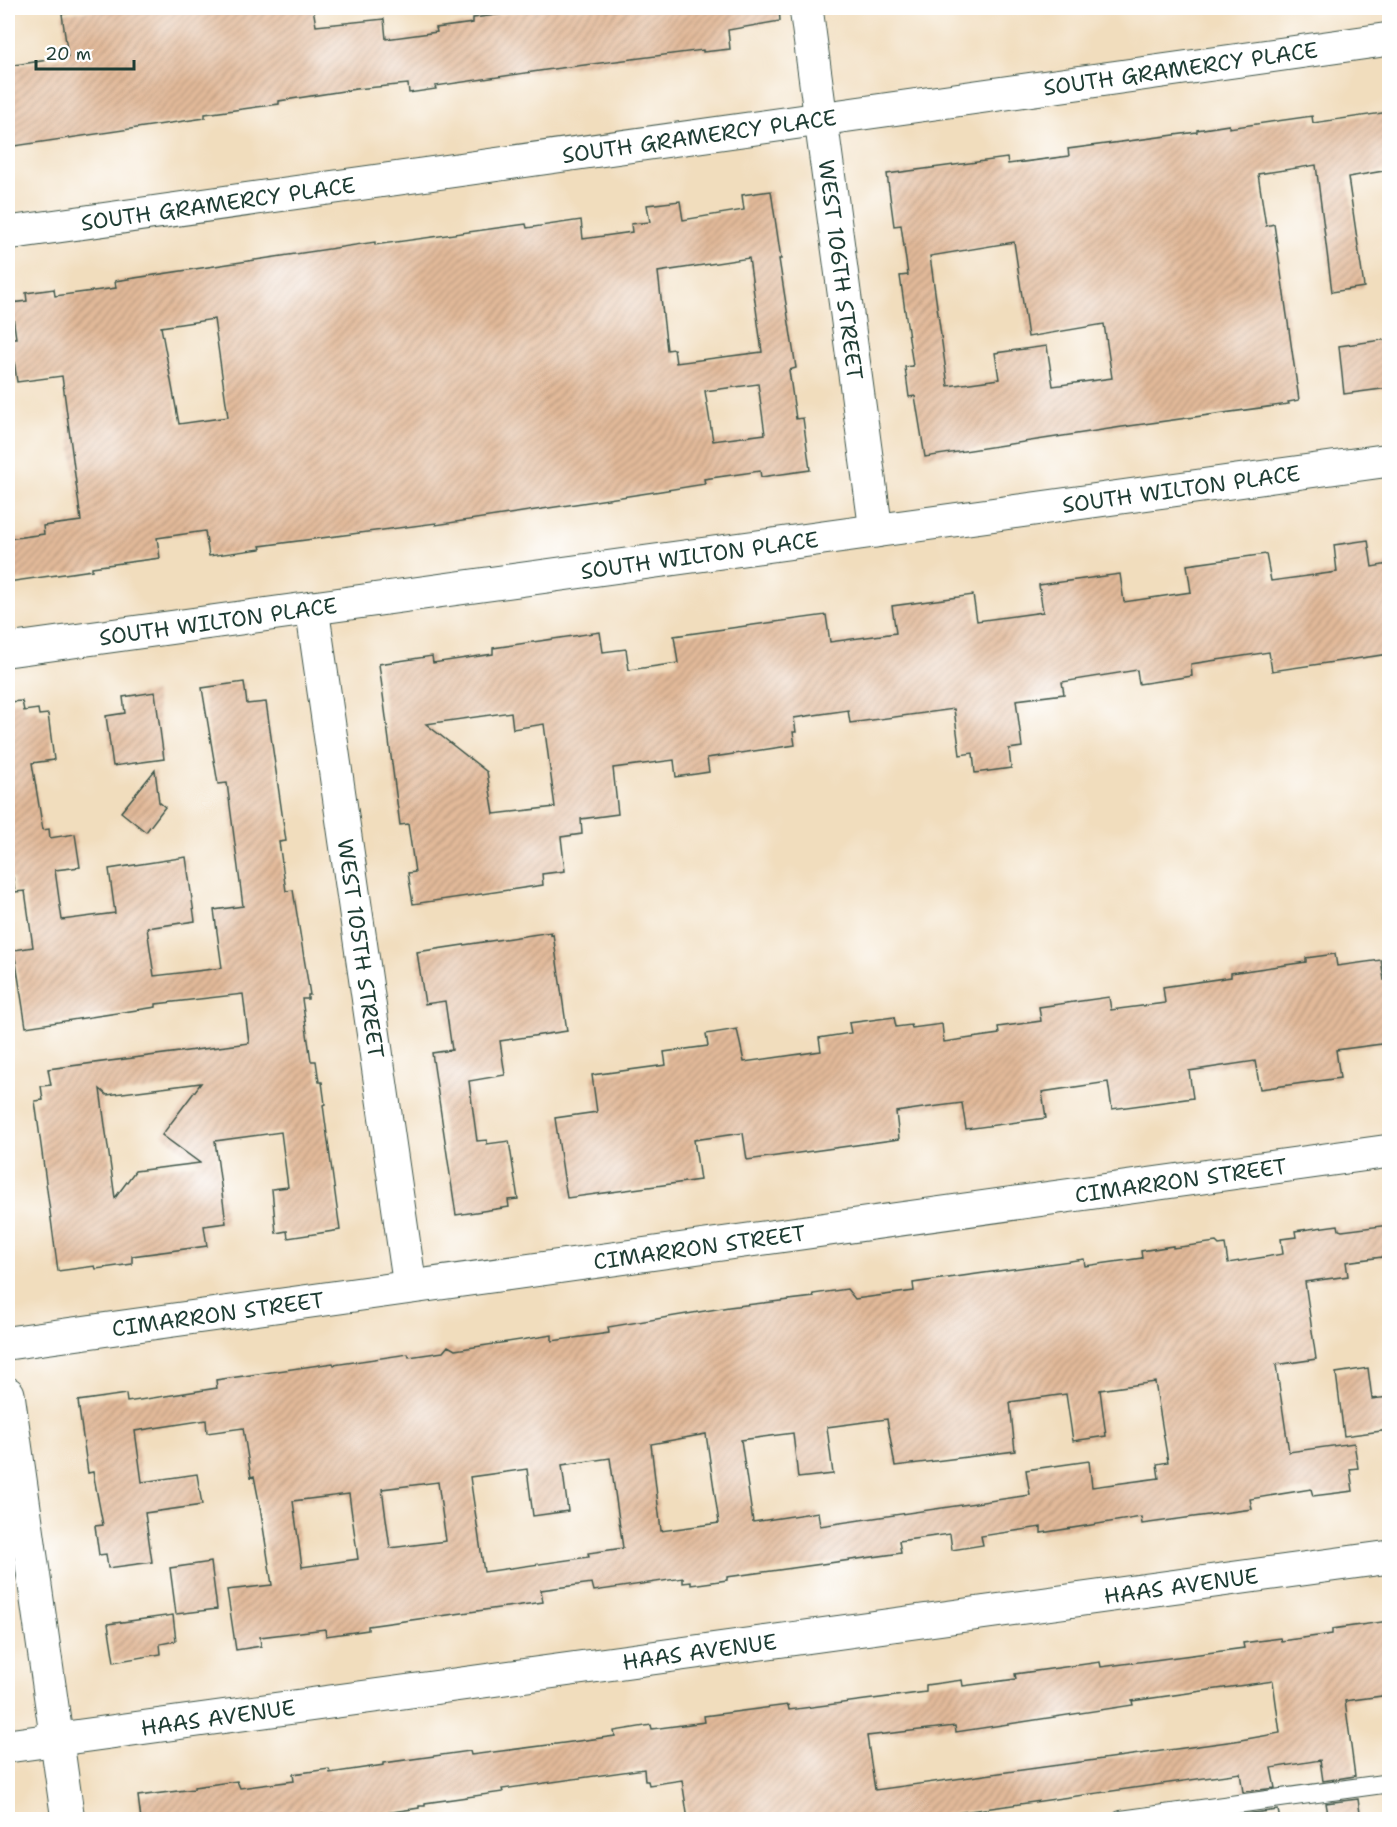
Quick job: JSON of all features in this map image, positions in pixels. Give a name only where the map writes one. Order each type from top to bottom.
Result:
[{"type":"street","name":"WEST 106TH STREET","points":[[806,8],[876,531]]},
{"type":"street","name":"SOUTH GRAMERCY PLACE","points":[[8,233],[1389,39]]},
{"type":"street","name":"SOUTH WILTON PLACE","points":[[8,650],[1389,460]]},
{"type":"street","name":"WEST 105TH STREET","points":[[312,608],[410,1287]]},
{"type":"street","name":"CIMARRON STREET","points":[[8,1342],[1389,1151]]},
{"type":"street","points":[[8,1394],[68,1820]]},
{"type":"street","name":"HAAS AVENUE","points":[[8,1746],[1389,1557]]},
{"type":"lane","points":[[1121,1820],[1389,1783]]},
{"type":"building","points":[[110,8],[313,8],[316,26],[384,19],[386,39],[437,32],[436,28],[473,23],[473,18],[549,8],[779,8],[780,21],[728,30],[730,49],[703,52],[703,50],[553,69],[435,86],[436,89],[409,93],[408,84],[356,89],[279,101],[279,104],[205,114],[205,118],[8,147],[8,66],[68,57],[62,14]]},
{"type":"building","points":[[1389,112],[1389,170],[1348,177],[1364,287],[1332,292],[1316,165],[1258,174],[1266,226],[1274,224],[1299,400],[1288,402],[1289,404],[925,457],[915,396],[909,397],[905,367],[913,366],[900,276],[908,275],[901,225],[894,226],[887,174],[1007,158],[1008,164],[1069,156],[1068,149],[1197,132],[1197,130],[1229,125],[1229,128],[1312,116],[1313,123]],"holes":[[[1014,242],[1028,337],[1104,324],[1112,378],[1053,386],[1047,346],[995,353],[999,379],[948,386],[930,256]]]},
{"type":"building","points":[[771,191],[796,368],[789,370],[796,419],[803,418],[810,470],[761,477],[760,471],[704,479],[705,484],[661,491],[436,525],[436,523],[260,546],[261,549],[209,556],[205,531],[157,538],[160,558],[8,582],[8,539],[44,534],[43,526],[81,521],[62,376],[17,382],[11,338],[16,338],[11,303],[27,301],[26,293],[54,289],[55,296],[116,288],[115,281],[375,242],[375,245],[526,224],[527,228],[581,220],[583,239],[632,232],[631,224],[650,222],[647,205],[680,201],[683,220],[744,210],[742,195]],"holes":[[[749,258],[762,352],[676,363],[674,349],[667,350],[658,272]],[[214,319],[228,417],[179,424],[161,327]],[[758,384],[765,434],[713,441],[705,391]]]},
{"type":"building","points":[[1389,339],[1389,388],[1344,394],[1339,346]]},
{"type":"building","points":[[1368,540],[1372,567],[1389,564],[1389,654],[1272,671],[1269,652],[1191,664],[1192,676],[1139,684],[1137,670],[1062,682],[1064,694],[1016,700],[1022,747],[1009,749],[1011,768],[975,773],[973,753],[960,755],[954,709],[850,723],[848,710],[794,718],[795,745],[707,758],[709,772],[676,777],[674,760],[613,768],[618,814],[581,819],[582,834],[561,837],[565,871],[542,874],[543,885],[413,904],[408,873],[415,872],[408,824],[400,825],[379,664],[432,656],[433,663],[493,654],[493,648],[600,632],[603,652],[626,649],[629,670],[678,663],[674,636],[826,615],[830,642],[896,633],[892,606],[973,595],[977,621],[1043,612],[1039,585],[1120,574],[1124,602],[1191,592],[1187,565],[1266,554],[1271,581],[1337,572],[1334,545]],"holes":[[[511,712],[513,729],[544,724],[555,807],[494,814],[487,772],[426,724]]]},
{"type":"building","points":[[244,682],[247,704],[266,702],[286,841],[279,842],[286,891],[293,890],[310,995],[308,999],[302,999],[311,1061],[316,1061],[319,1082],[322,1082],[340,1230],[288,1238],[287,1231],[276,1233],[272,1189],[288,1187],[281,1132],[215,1141],[226,1223],[204,1226],[207,1246],[132,1256],[132,1264],[58,1271],[35,1101],[43,1100],[41,1086],[51,1085],[48,1069],[249,1043],[243,994],[156,1004],[156,1007],[26,1027],[14,950],[33,947],[25,891],[15,892],[13,878],[8,879],[8,702],[22,701],[24,711],[38,709],[39,715],[48,714],[54,760],[32,763],[43,830],[49,829],[50,838],[75,834],[80,867],[55,870],[62,920],[115,913],[109,869],[186,857],[195,921],[147,928],[154,976],[222,968],[214,910],[243,906],[227,783],[218,784],[202,688]],"holes":[[[201,1083],[162,1135],[200,1163],[135,1171],[115,1198],[100,1089],[107,1095]]]},
{"type":"building","points":[[155,692],[164,759],[113,766],[106,716],[125,713],[123,697]]},
{"type":"building","points":[[155,770],[159,802],[165,807],[146,832],[121,812]]},
{"type":"building","points":[[551,932],[567,1031],[500,1041],[505,1075],[469,1081],[477,1141],[487,1140],[487,1144],[509,1141],[518,1199],[508,1200],[509,1207],[456,1215],[432,1053],[452,1050],[445,1001],[425,1004],[417,952]]},
{"type":"building","points":[[1335,954],[1337,966],[1381,960],[1384,980],[1389,979],[1389,1043],[1336,1050],[1340,1078],[1260,1089],[1255,1061],[1189,1071],[1193,1098],[1112,1109],[1108,1082],[1042,1092],[1046,1118],[966,1129],[962,1103],[923,1108],[896,1112],[899,1139],[747,1160],[743,1133],[694,1140],[700,1180],[567,1198],[555,1118],[597,1112],[592,1075],[666,1065],[664,1052],[708,1046],[706,1034],[737,1029],[744,1062],[821,1051],[819,1038],[851,1033],[849,1023],[894,1017],[896,1027],[911,1025],[912,1028],[942,1024],[944,1042],[999,1034],[998,1027],[1041,1021],[1039,1007],[1109,997],[1111,1010],[1165,1003],[1163,987],[1231,977],[1231,973],[1306,962],[1306,958]]},
{"type":"building","points":[[1338,1225],[1339,1230],[1342,1231],[1389,1225],[1389,1256],[1346,1262],[1348,1276],[1305,1282],[1316,1359],[1276,1365],[1289,1452],[1354,1443],[1358,1468],[1350,1469],[1353,1491],[1313,1496],[1311,1489],[1250,1499],[1252,1509],[1142,1524],[1141,1517],[1041,1533],[1041,1527],[981,1536],[983,1545],[952,1550],[950,1534],[899,1541],[901,1553],[727,1577],[727,1580],[691,1585],[691,1582],[683,1583],[683,1578],[594,1591],[592,1583],[541,1590],[543,1602],[368,1626],[368,1630],[326,1636],[325,1629],[260,1637],[261,1646],[236,1650],[227,1590],[272,1585],[260,1507],[254,1476],[251,1477],[243,1428],[207,1433],[206,1420],[135,1431],[142,1482],[197,1474],[202,1505],[145,1513],[152,1562],[108,1568],[106,1554],[99,1555],[95,1526],[103,1525],[93,1472],[88,1473],[78,1401],[126,1394],[127,1402],[217,1388],[216,1380],[408,1354],[409,1357],[443,1352],[448,1346],[455,1350],[552,1335],[552,1341],[609,1333],[608,1327],[729,1307],[814,1297],[813,1294],[847,1289],[855,1299],[914,1291],[913,1283],[1084,1259],[1085,1266],[1142,1258],[1141,1251],[1173,1246],[1173,1248],[1216,1242],[1219,1245],[1225,1244],[1228,1263],[1283,1254],[1281,1239],[1296,1237],[1295,1231]],"holes":[[[1155,1382],[1168,1462],[1157,1464],[1159,1478],[1092,1487],[1089,1461],[1026,1470],[1030,1495],[820,1526],[818,1512],[753,1522],[741,1440],[793,1433],[798,1478],[833,1474],[827,1427],[887,1419],[895,1466],[1015,1451],[1010,1402],[1066,1394],[1073,1441],[1106,1436],[1100,1390]],[[706,1434],[719,1523],[661,1531],[651,1444]],[[610,1458],[623,1548],[588,1553],[589,1557],[484,1572],[470,1477],[527,1469],[533,1516],[568,1511],[562,1465]],[[438,1482],[446,1541],[390,1548],[382,1489]],[[349,1494],[358,1559],[302,1567],[293,1501]]]},
{"type":"building","points":[[1368,1368],[1372,1399],[1389,1397],[1389,1430],[1344,1436],[1336,1373]]},
{"type":"building","points":[[211,1562],[217,1609],[176,1614],[170,1568]]},
{"type":"building","points":[[173,1615],[176,1641],[160,1644],[161,1654],[114,1662],[108,1624]]},
{"type":"building","points":[[1389,1621],[1389,1695],[1345,1701],[1355,1776],[1323,1781],[1320,1760],[1271,1768],[1275,1788],[1243,1792],[1240,1773],[906,1820],[688,1820],[682,1780],[649,1785],[648,1781],[645,1781],[644,1769],[502,1789],[503,1792],[425,1803],[425,1806],[419,1806],[419,1808],[339,1820],[324,1820],[323,1814],[284,1820],[141,1820],[138,1796],[194,1789],[194,1787],[237,1781],[240,1788],[294,1781],[293,1774],[329,1769],[330,1773],[470,1751],[471,1755],[615,1736],[614,1731],[651,1725],[652,1729],[705,1722],[704,1716],[788,1705],[789,1710],[926,1692],[926,1685],[962,1680],[963,1686],[1016,1679],[1015,1674],[1100,1662],[1101,1667],[1244,1648],[1243,1643],[1280,1638],[1281,1641],[1332,1634],[1332,1629]],"holes":[[[1273,1681],[1280,1733],[875,1790],[867,1736],[955,1726],[956,1732],[1133,1705],[1132,1701]]]},
{"type":"building","points":[[1358,1799],[1361,1820],[1329,1820],[1326,1803]]},
{"type":"building","points":[[1278,1810],[1280,1820],[1247,1820],[1246,1814]]}]
